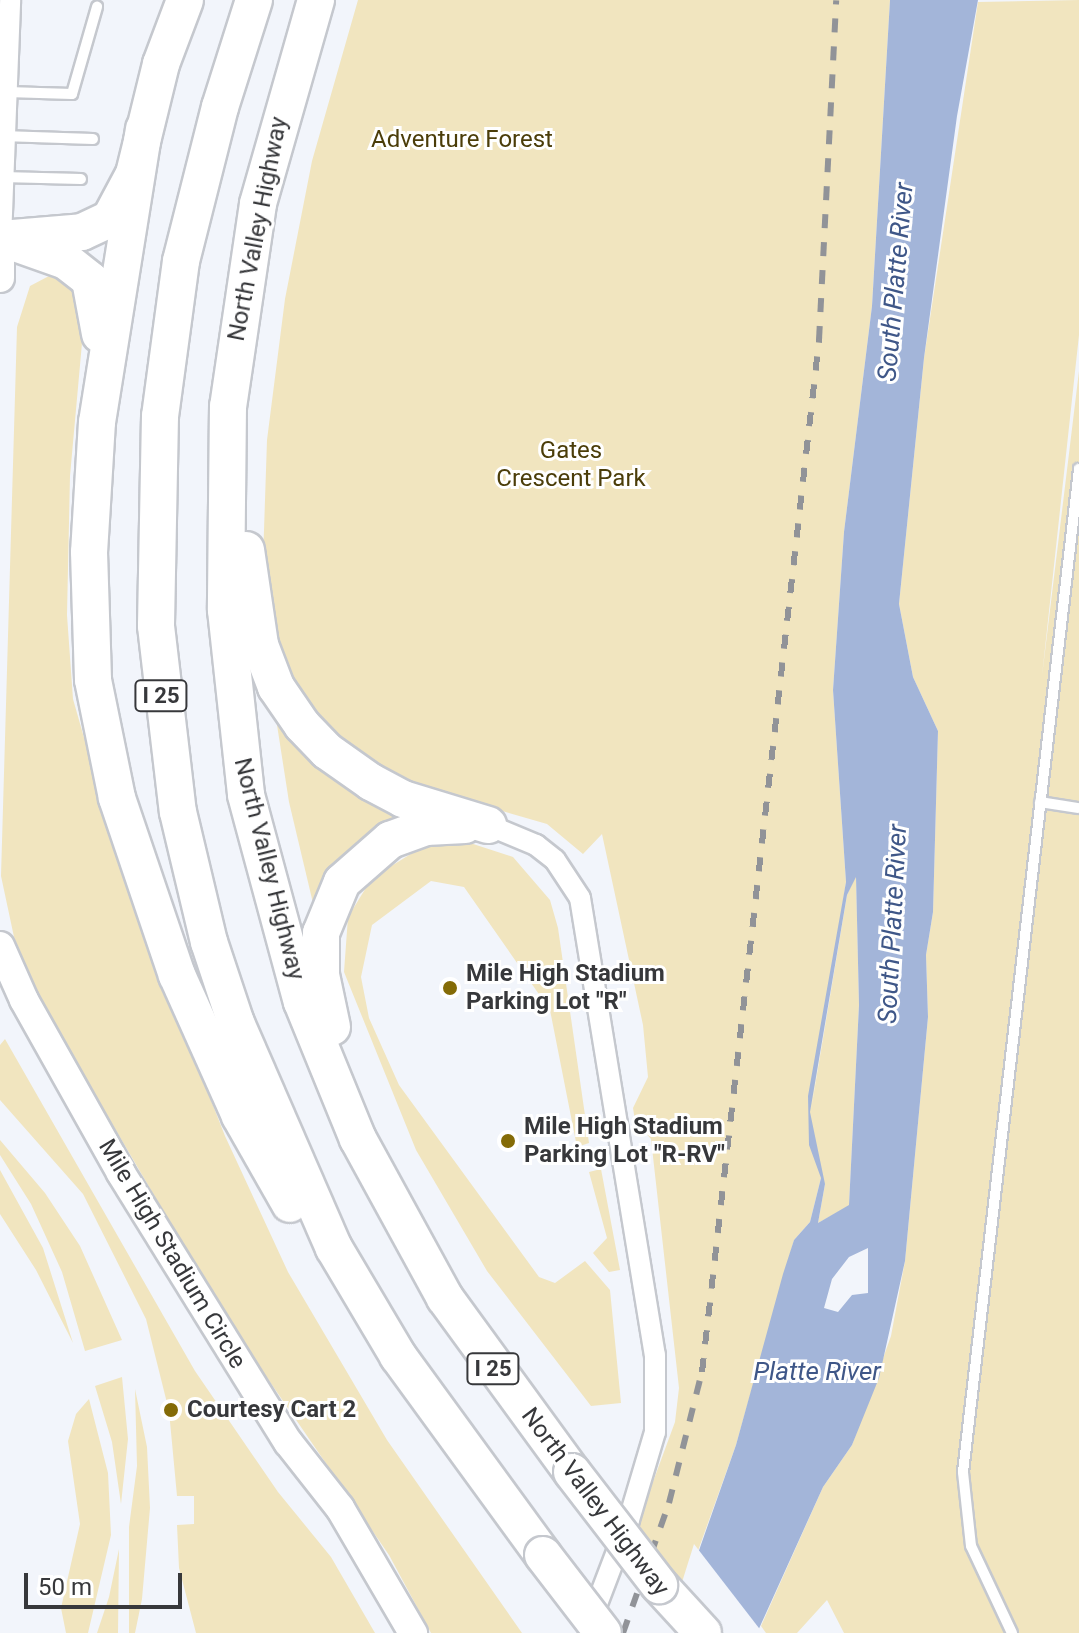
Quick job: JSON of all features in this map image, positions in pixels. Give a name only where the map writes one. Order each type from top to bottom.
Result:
[{"type":"highway","points":[[1,239],[82,232],[110,219],[134,174],[144,129],[185,0]]},
{"type":"highway","name":"I 25","points":[[254,0],[198,190],[169,329],[155,490],[160,689],[190,870],[236,1023],[334,1248],[398,1356],[603,1633]]},
{"type":"highway","name":"North Valley Highway","points":[[316,0],[258,204],[235,340],[224,471],[226,610],[238,744],[261,858],[302,1002],[358,1139],[422,1260],[488,1362],[695,1633]]},
{"type":"highway","points":[[96,443],[144,129]]},
{"type":"highway","points":[[258,204],[244,352],[244,503],[252,607],[265,661],[295,716],[348,768],[403,799],[488,825]]},
{"type":"highway","points":[[1,239],[66,261],[90,280],[100,317],[89,552],[93,680],[117,798],[177,975],[240,1116],[319,1253],[398,1356]]},
{"type":"highway","points":[[422,1260],[337,1046],[321,975],[321,933],[342,882],[373,850],[426,827],[488,825]]},
{"type":"highway","points":[[659,1585],[703,1633]]},
{"type":"street","points":[[0,278],[2,136],[10,0]]},
{"type":"street","points":[[488,825],[536,845],[555,860],[580,898],[655,1355],[655,1432],[624,1534],[585,1633]]},
{"type":"street","name":"Mile High Stadium Circle","points":[[0,946],[24,1000],[121,1173],[288,1442],[354,1529],[413,1633]]},
{"type":"lane","points":[[5,80],[72,94],[97,7]]},
{"type":"lane","points":[[2,136],[93,139]]},
{"type":"lane","points":[[2,177],[81,179]]},
{"type":"lane","points":[[1012,1633],[971,1546],[963,1472],[1079,469]]},
{"type":"lane","points":[[1040,802],[1079,808]]},
{"type":"green space","name":"Gates Crescent Park","points":[[358,0],[890,0],[872,306],[844,532],[833,690],[846,882],[811,1110],[847,895],[856,875],[859,1005],[849,1206],[818,1223],[825,1184],[821,1178],[810,1222],[794,1240],[736,1445],[676,1612],[629,1547],[675,1422],[679,1388],[651,1139],[635,1121],[633,1108],[648,1077],[643,1025],[602,834],[583,854],[547,824],[387,778],[314,721],[276,655],[263,560],[267,440],[285,299],[312,161]]},
{"type":"green space","points":[[1079,0],[1079,335],[1042,676],[1079,371],[1079,1633],[844,1633],[827,1600],[797,1633],[766,1633],[761,1626],[823,1487],[852,1445],[891,1336],[905,1261],[928,1017],[926,955],[933,912],[938,731],[913,677],[899,604],[924,358],[978,2]]},
{"type":"green space","points":[[49,276],[68,284],[75,297],[82,343],[70,476],[67,615],[73,699],[124,878],[225,1136],[288,1272],[387,1440],[522,1633],[431,1633],[389,1555],[226,1318],[36,994],[14,937],[1,876],[17,327],[30,286]]},
{"type":"green space","points":[[275,712],[406,811],[317,920],[289,802]]},
{"type":"green space","points":[[467,842],[513,857],[550,900],[558,928],[589,1143],[577,1147],[550,1010],[464,887],[431,881],[372,925],[361,977],[369,1018],[399,1085],[539,1277],[555,1283],[585,1261],[610,1290],[621,1403],[591,1406],[487,1271],[416,1150],[344,972],[348,917],[372,878],[422,847]]},
{"type":"green space","points":[[5,1039],[195,1371],[278,1492],[331,1557],[375,1633],[196,1633],[179,1568],[177,1525],[194,1524],[194,1496],[177,1496],[169,1411],[146,1319],[83,1194],[0,1100],[0,1045]]},
{"type":"green space","points":[[0,1140],[45,1193],[80,1246],[122,1340],[85,1351],[62,1272],[31,1204],[0,1155]]},
{"type":"green space","points":[[601,1169],[620,1270],[609,1272],[593,1253],[607,1238],[589,1172]]},
{"type":"green space","points":[[0,1170],[43,1248],[73,1343],[36,1270],[0,1214]]},
{"type":"green space","points":[[122,1377],[128,1439],[121,1504],[112,1442],[95,1386]]},
{"type":"green space","points":[[135,1389],[147,1447],[150,1508],[142,1599],[135,1633],[129,1633],[129,1527],[137,1466]]},
{"type":"green space","points":[[89,1399],[108,1473],[111,1535],[88,1633],[66,1633],[61,1608],[80,1524],[68,1441],[76,1414]]},
{"type":"green space","points":[[119,1549],[118,1633],[97,1633],[109,1597]]},
{"type":"water","name":"Platte River","points":[[890,0],[978,0],[957,116],[924,358],[899,604],[913,677],[938,731],[933,912],[926,955],[928,1017],[905,1261],[879,1378],[852,1445],[823,1487],[757,1633],[670,1633],[736,1445],[794,1240],[810,1222],[821,1178],[809,1145],[808,1096],[846,882],[833,690],[844,532],[872,306]],"holes":[[[856,877],[859,1005],[849,1205],[818,1223],[825,1184],[810,1112],[847,895]],[[868,1248],[868,1293],[852,1295],[838,1312],[824,1308],[832,1279],[849,1257]]]},
{"type":"pier","points":[[694,1544],[762,1632],[762,1633],[666,1633]]},
{"type":"railway","points":[[623,1633],[669,1503],[702,1372],[819,340],[836,0]]},
{"type":"place","name":"Mile High Stadium Parking Lot \"R\"","points":[[450,988]]},
{"type":"place","name":"Mile High Stadium Parking Lot \"R-RV\"","points":[[508,1141]]},
{"type":"place","name":"Courtesy Cart 2","points":[[171,1410]]},
{"type":"park label","name":"Adventure Forest","points":[[462,140]]},
{"type":"water label","name":"South Platte River","points":[[896,282]]},
{"type":"water label","name":"South Platte River","points":[[893,924]]}]
